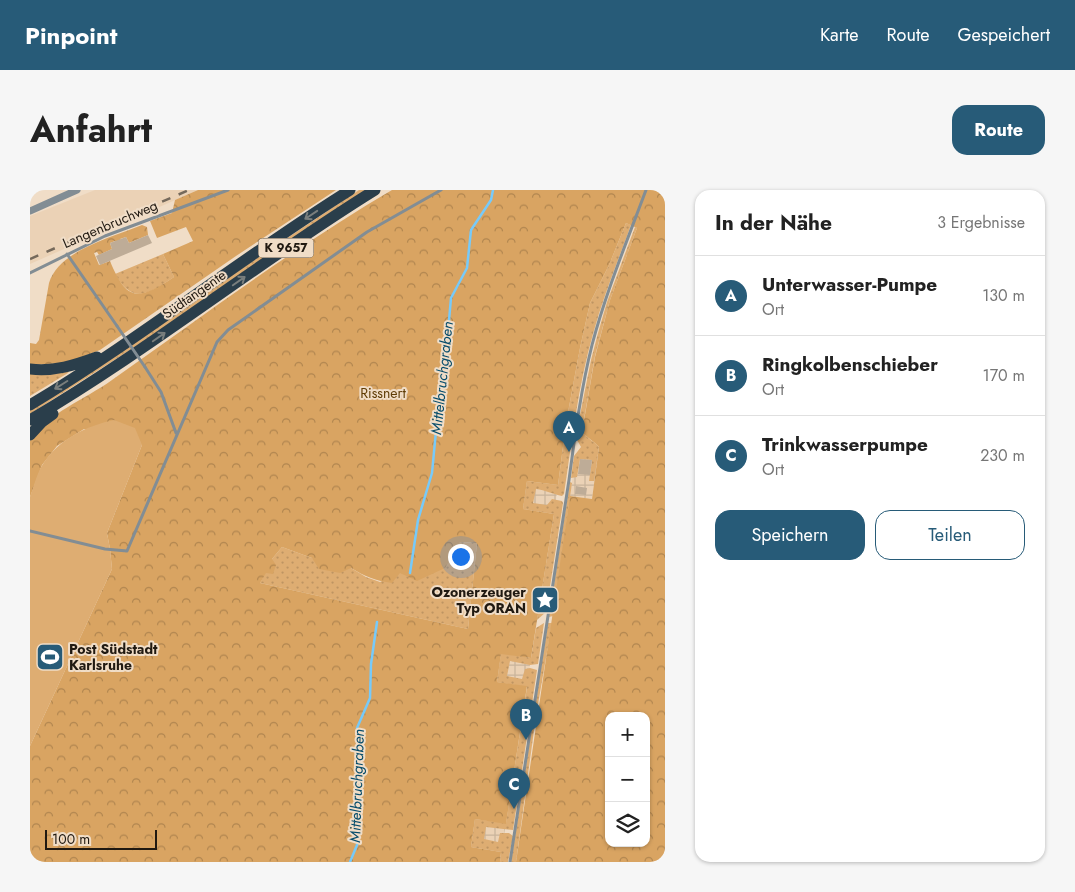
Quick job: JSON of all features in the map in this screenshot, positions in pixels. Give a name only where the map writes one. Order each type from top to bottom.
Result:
[{"type":"highway","name":"Südtangente","points":[[30,404],[111,352],[272,241],[350,190]]},
{"type":"highway","name":"Südtangente","points":[[30,420],[148,344],[315,228],[375,190]]},
{"type":"highway","points":[[30,369],[52,370],[69,367],[111,352]]},
{"type":"highway","points":[[30,435],[42,422],[54,414],[71,395]]},
{"type":"street","points":[[30,210],[77,190]]},
{"type":"lane","name":"Langenbruchweg","points":[[30,273],[105,236],[228,190]]},
{"type":"lane","points":[[30,531],[106,549],[127,551],[217,342],[228,330],[367,232],[441,190]]},
{"type":"lane","points":[[510,862],[569,480],[577,416],[586,373],[604,307],[646,190]]},
{"type":"lane","points":[[67,254],[146,367],[161,392],[177,434]]},
{"type":"shaded area","points":[[95,190],[198,190],[30,264],[30,216]]},
{"type":"shaded area","points":[[359,190],[366,190],[144,341],[30,414],[30,410]]},
{"type":"shaded area","points":[[626,223],[631,225],[601,306],[583,373],[564,494],[562,496],[536,489],[533,503],[547,505],[552,499],[562,501],[563,503],[546,612],[537,620],[554,514],[523,509],[527,481],[558,485],[566,423],[590,303],[609,265]]},
{"type":"shaded area","points":[[635,227],[637,228],[610,300],[595,356],[582,431],[599,447],[594,481],[589,481],[592,460],[580,459],[577,477],[571,478],[574,456],[581,447],[576,438],[591,360],[607,302]]},
{"type":"shaded area","points":[[163,254],[174,277],[150,292],[142,294],[128,290],[115,274]]},
{"type":"shaded area","points":[[69,371],[68,373],[30,396],[30,373]]},
{"type":"shaded area","name":"Post Südstadt Karlsruhe","points":[[114,420],[135,428],[142,445],[107,533],[112,569],[30,746],[30,497],[37,475],[49,455],[57,447],[83,430]]},
{"type":"shaded area","points":[[576,453],[598,456],[592,499],[570,496]]},
{"type":"shaded area","points":[[527,481],[558,485],[554,514],[523,509]]},
{"type":"shaded area","points":[[570,482],[572,483],[554,613],[553,616],[549,617]]},
{"type":"shaded area","points":[[460,542],[477,543],[468,629],[260,583],[272,559],[282,547],[312,558],[351,568],[366,577],[380,582]]},
{"type":"shaded area","points":[[544,623],[538,664],[530,665],[510,661],[507,676],[522,679],[525,669],[537,670],[513,830],[486,827],[484,839],[498,842],[500,833],[509,833],[513,836],[508,862],[500,862],[501,852],[471,847],[475,819],[506,823],[527,687],[497,682],[501,653],[531,658],[536,628]]},
{"type":"shaded area","points":[[548,623],[552,623],[536,716],[516,862],[511,862]]},
{"type":"shaded area","points":[[501,653],[531,658],[527,686],[497,682]]},
{"type":"shaded area","points":[[475,819],[506,824],[501,852],[471,847]]},
{"type":"green space","points":[[198,190],[336,190],[100,350],[67,363],[30,365],[30,343],[36,344],[39,340],[49,283],[55,272],[64,262],[88,246],[142,225],[147,227],[148,235],[129,243],[126,237],[120,239],[123,245],[115,241],[110,243],[112,249],[99,255],[97,252],[94,253],[99,265],[110,261],[116,275],[128,291],[143,293],[162,285],[174,277],[163,254],[193,241],[186,227],[157,238],[150,221],[172,213],[175,200]]},
{"type":"green space","name":"Rissnert","points":[[392,190],[665,190],[665,862],[516,862],[570,496],[592,499],[599,447],[582,432],[595,357],[610,300],[637,228],[626,223],[609,265],[590,303],[566,423],[558,485],[527,481],[523,509],[554,514],[531,658],[501,654],[497,682],[527,686],[506,824],[475,819],[471,847],[501,852],[500,862],[30,862],[30,746],[112,569],[107,533],[142,445],[84,429],[57,446],[42,465],[30,497],[30,441],[57,414],[112,380],[320,235]],"holes":[[[460,542],[477,543],[468,629],[260,583],[266,573],[273,574],[276,565],[272,559],[282,547],[312,558],[319,569],[340,573],[351,568],[370,578],[392,583],[400,573],[417,581],[445,568]]]},
{"type":"building","points":[[148,235],[152,243],[100,265],[96,256],[112,249],[110,243],[126,237],[129,243]]},
{"type":"building","points":[[580,459],[592,460],[590,475],[578,474]]},
{"type":"building","points":[[576,486],[587,488],[586,495],[575,494]]},
{"type":"waterway","name":"Mittelbruchgraben","points":[[410,573],[418,520],[432,473],[436,431],[442,398],[451,298],[467,268],[471,230],[491,200],[493,190]]},
{"type":"waterway","name":"Mittelbruchgraben","points":[[350,862],[357,845],[360,782],[357,728],[370,698],[371,664],[377,622]]},
{"type":"railway","points":[[30,259],[189,190]]},
{"type":"place","name":"Unterwasser-Pumpe","points":[[569,452]]},
{"type":"place","name":"Ozonerzeuger Typ ORAN","points":[[545,600]]},
{"type":"place","name":"Post Südstadt Karlsruhe","points":[[50,657]]},
{"type":"place","name":"Ringkolbenschieber","points":[[526,740]]},
{"type":"place","name":"Trinkwasserpumpe","points":[[514,809]]}]
